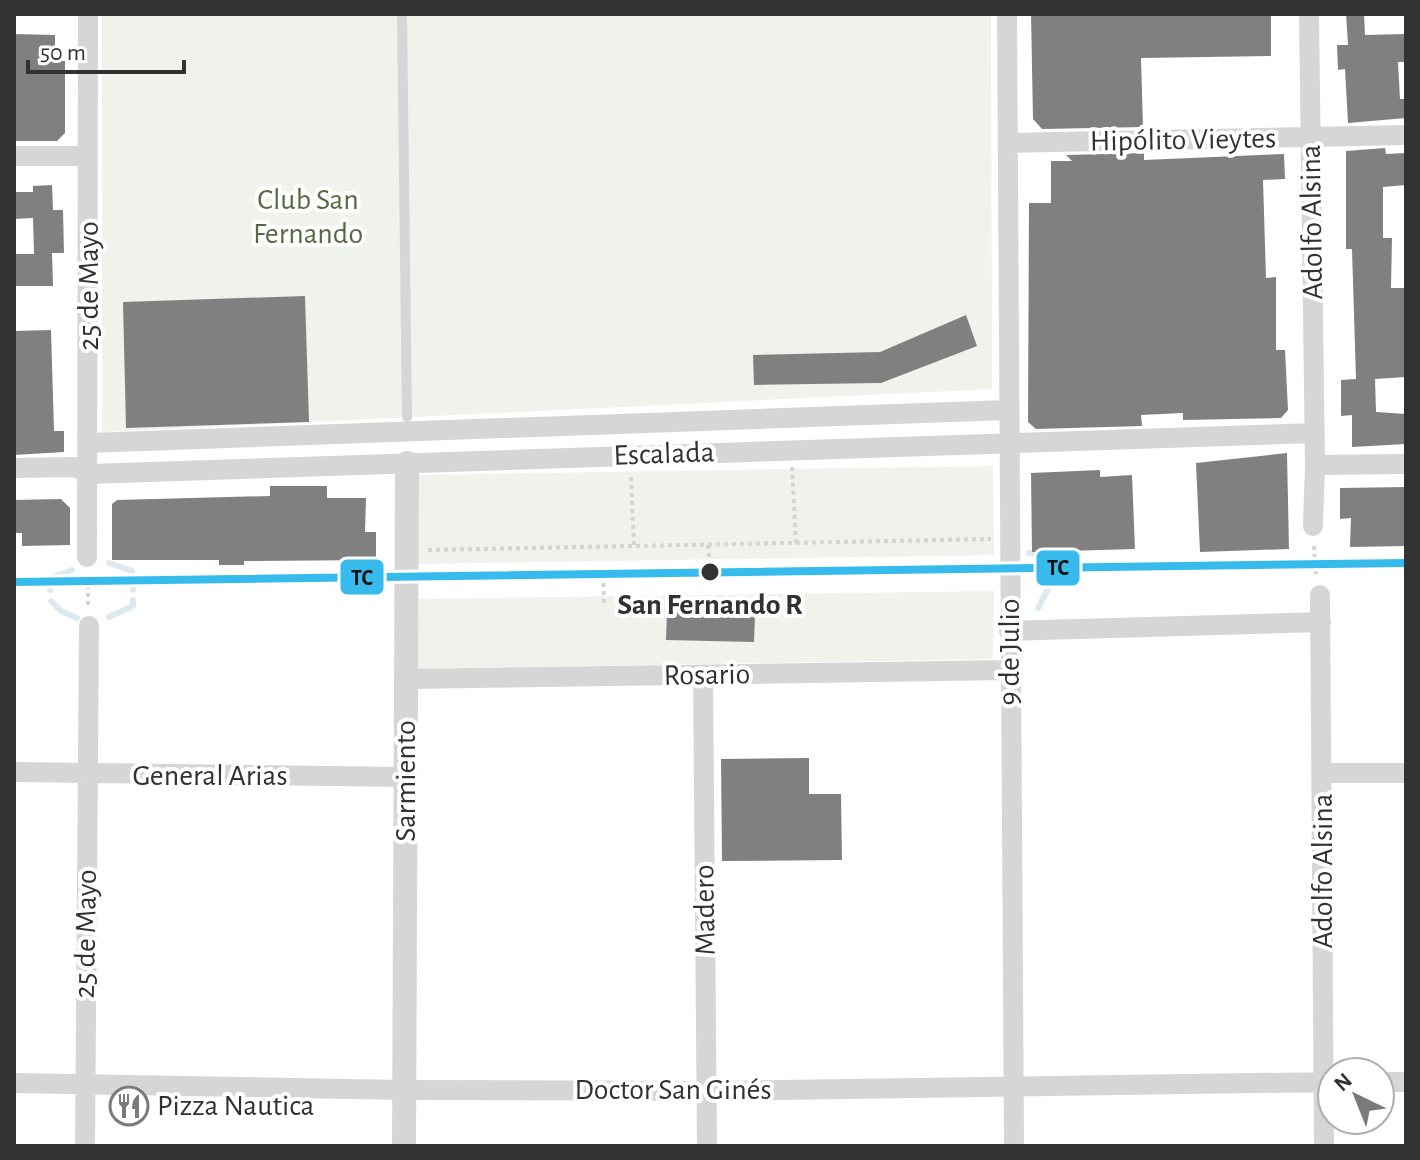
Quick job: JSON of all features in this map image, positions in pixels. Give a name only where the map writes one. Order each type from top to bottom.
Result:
[{"type":"street","name":"25 de Mayo","points":[[87,557],[88,14]]},
{"type":"street","name":"9 de Julio","points":[[1007,14],[1007,410],[1011,445],[1009,670],[1014,1146]]},
{"type":"street","name":"Adolfo Alsina","points":[[1309,14],[1315,465],[1313,526]]},
{"type":"street","name":"Hipólito Vieytes","points":[[1008,143],[1406,135]]},
{"type":"street","points":[[14,156],[88,156]]},
{"type":"street","name":"Escalada","points":[[89,443],[407,424],[1007,410]]},
{"type":"street","name":"Sarmiento","points":[[404,1146],[407,424]]},
{"type":"street","name":"Escalada","points":[[14,468],[74,467],[89,474],[1314,433]]},
{"type":"street","points":[[1315,465],[1406,464]]},
{"type":"street","name":"Adolfo Alsina","points":[[1320,595],[1328,1056]]},
{"type":"street","points":[[1009,631],[1321,622]]},
{"type":"street","name":"25 de Mayo","points":[[85,1146],[89,626]]},
{"type":"street","name":"Rosario","points":[[406,679],[1009,670]]},
{"type":"street","name":"Madero","points":[[703,675],[707,1146]]},
{"type":"street","name":"General Arias","points":[[14,772],[406,777]]},
{"type":"street","points":[[1323,773],[1406,773]]},
{"type":"street","name":"Doctor San Ginés","points":[[14,1083],[405,1090],[707,1091],[1316,1082]]},
{"type":"lane","points":[[402,14],[407,424]]},
{"type":"path","points":[[792,449],[796,543]]},
{"type":"path","points":[[630,455],[634,546]]},
{"type":"path","points":[[1313,526],[1320,595]]},
{"type":"path","points":[[407,551],[1010,539]]},
{"type":"path","points":[[708,545],[710,566]]},
{"type":"path","points":[[87,557],[89,626]]},
{"type":"path","points":[[603,567],[604,604]]},
{"type":"green space","name":"Club San Fernando","points":[[102,14],[991,14],[992,389],[102,432]]},
{"type":"green space","points":[[993,466],[994,555],[418,564],[417,475]]},
{"type":"green space","points":[[994,591],[993,659],[417,669],[416,599]]},
{"type":"building","points":[[1031,14],[1271,14],[1271,56],[1141,58],[1143,127],[1042,129],[1033,119]]},
{"type":"building","points":[[1346,14],[1364,14],[1365,35],[1406,34],[1406,62],[1398,62],[1400,99],[1406,99],[1406,118],[1348,123],[1345,69],[1338,70],[1337,45],[1348,45]]},
{"type":"building","points":[[14,34],[55,35],[55,61],[65,61],[65,133],[57,141],[15,141]]},
{"type":"building","points":[[1385,148],[1386,154],[1406,153],[1406,185],[1383,187],[1383,238],[1392,238],[1391,288],[1406,288],[1406,377],[1375,379],[1376,412],[1406,414],[1406,444],[1352,447],[1352,415],[1341,416],[1341,380],[1356,379],[1352,249],[1346,249],[1346,151]]},
{"type":"building","points":[[1144,153],[1144,160],[1284,154],[1285,179],[1263,180],[1266,278],[1276,277],[1276,350],[1285,350],[1288,410],[1281,418],[1183,420],[1183,413],[1141,415],[1142,426],[1036,429],[1028,422],[1029,203],[1051,203],[1051,161],[1072,161],[1066,155]]},
{"type":"building","points":[[52,185],[53,210],[63,210],[64,253],[52,253],[53,286],[14,286],[14,254],[34,254],[33,218],[14,219],[14,192],[33,192],[33,186]]},
{"type":"building","points":[[305,296],[309,422],[126,428],[123,302]]},
{"type":"building","points":[[966,315],[977,346],[881,383],[754,385],[753,355],[880,352]]},
{"type":"building","points":[[51,330],[54,431],[64,431],[64,452],[14,455],[14,331]]},
{"type":"building","points":[[1287,453],[1289,549],[1200,552],[1196,463]]},
{"type":"building","points":[[1100,470],[1100,477],[1132,475],[1135,549],[1032,552],[1031,473]]},
{"type":"building","points":[[270,486],[327,486],[327,498],[366,498],[365,532],[376,532],[376,560],[244,561],[244,565],[219,565],[219,560],[112,560],[112,504],[117,500],[270,496]]},
{"type":"building","points":[[1406,487],[1406,546],[1350,547],[1351,518],[1340,519],[1340,488]]},
{"type":"building","points":[[61,499],[70,508],[70,545],[22,546],[22,533],[14,533],[14,500]]},
{"type":"building","points":[[667,611],[755,612],[754,642],[666,640]]},
{"type":"building","points":[[809,758],[809,794],[841,794],[842,860],[722,861],[721,759]]},
{"type":"waterway","points":[[1029,553],[1047,555],[1048,562]]},
{"type":"waterway","points":[[109,563],[132,571],[132,575]]},
{"type":"waterway","points":[[51,578],[72,570]]},
{"type":"waterway","points":[[1038,608],[1048,589]]},
{"type":"waterway","points":[[109,617],[133,606],[133,600]]},
{"type":"waterway","points":[[51,601],[61,611],[77,618]]},
{"type":"transit line","name":"TC","points":[[14,582],[1406,563]]},
{"type":"place","name":"San Fernando R","points":[[710,572]]},
{"type":"place","name":"Pizza Nautica","points":[[129,1106]]}]
